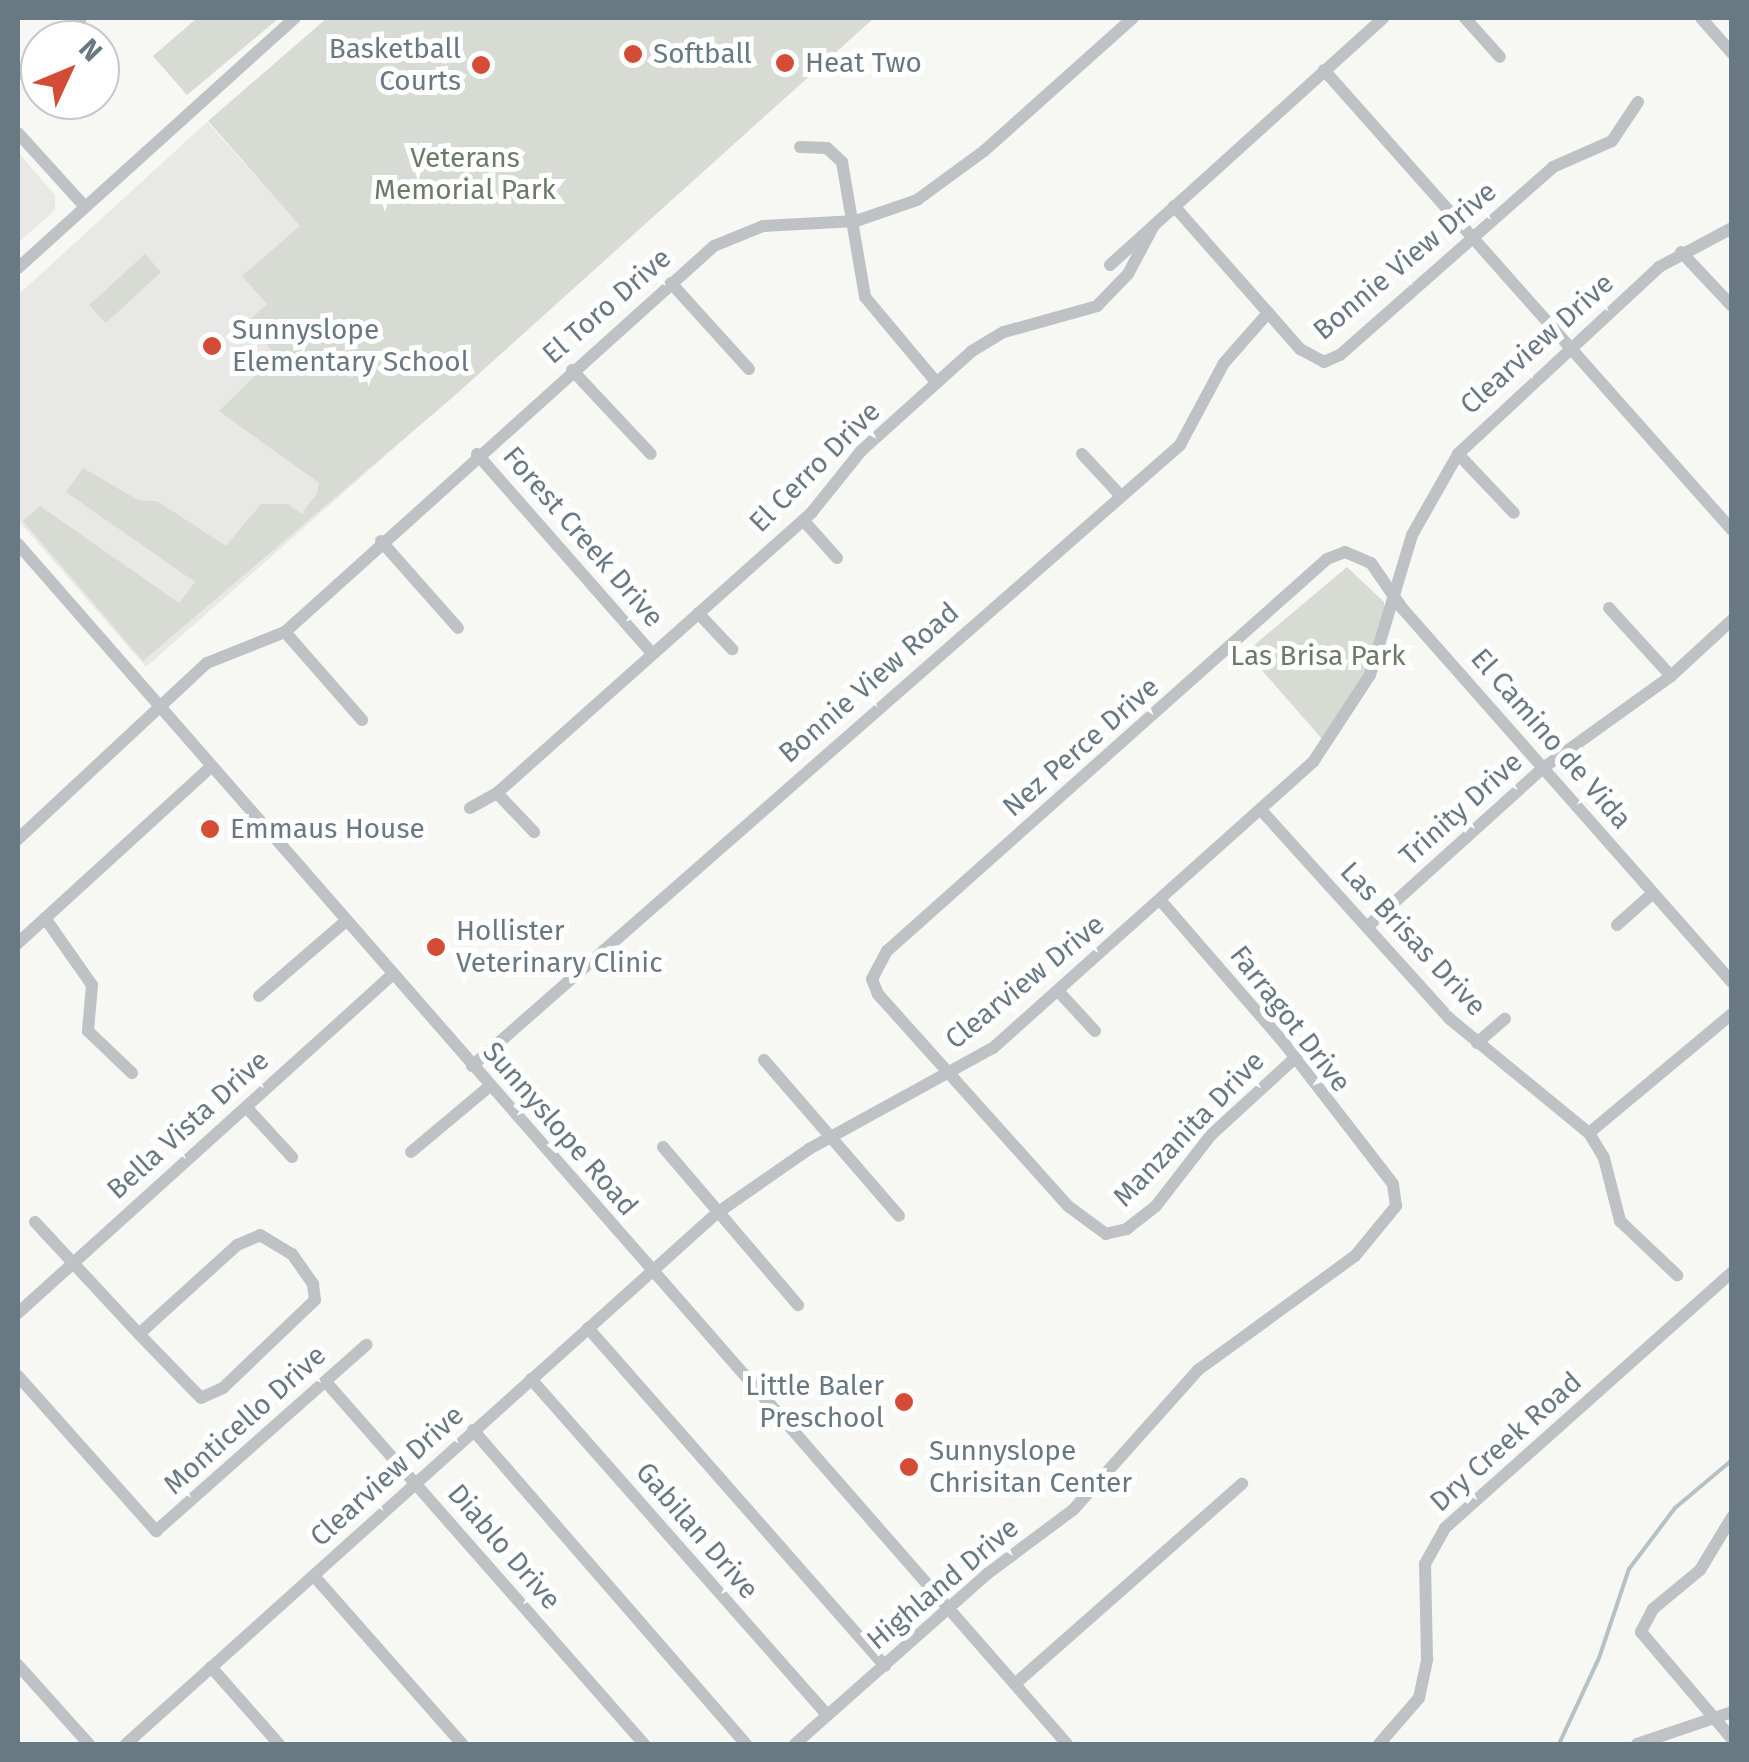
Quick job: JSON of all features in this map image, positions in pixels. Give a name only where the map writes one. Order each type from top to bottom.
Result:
[{"type":"street","points":[[18,268],[296,18]]},
{"type":"street","name":"El Toro Drive","points":[[18,839],[223,652],[285,632],[381,540],[671,282],[743,232],[856,221],[899,210],[936,188],[1133,18]]},
{"type":"street","name":"El Cerro Drive","points":[[1110,266],[1383,18]]},
{"type":"street","points":[[1464,18],[1500,57]]},
{"type":"street","points":[[1701,18],[1732,53]]},
{"type":"street","points":[[1324,70],[1566,350],[1732,530]]},
{"type":"street","name":"Bonnie View Drive","points":[[1174,206],[1300,349],[1324,362],[1560,163],[1612,141],[1638,102]]},
{"type":"street","points":[[18,133],[85,208]]},
{"type":"street","points":[[800,147],[827,148],[842,162],[870,308],[936,382]]},
{"type":"street","name":"El Cerro Drive","points":[[470,808],[496,793],[803,520],[861,451],[993,336],[1097,306],[1128,274],[1154,225]]},
{"type":"street","name":"Clearview Drive","points":[[126,1744],[716,1213],[830,1138],[950,1074],[1059,992],[1260,810],[1343,724],[1375,664],[1412,535],[1458,454],[1566,350],[1681,252],[1732,228]]},
{"type":"street","points":[[1681,252],[1732,306]]},
{"type":"street","points":[[671,282],[749,369]]},
{"type":"street","name":"Bonnie View Road","points":[[472,1066],[1180,445],[1224,363],[1268,313]]},
{"type":"street","points":[[572,370],[651,454]]},
{"type":"street","name":"Forest Creek Drive","points":[[477,454],[652,653]]},
{"type":"street","points":[[1082,454],[1121,496]]},
{"type":"street","points":[[1458,454],[1514,512]]},
{"type":"street","points":[[803,520],[837,558]]},
{"type":"street","points":[[381,540],[458,628]]},
{"type":"street","name":"Sunnyslope Road","points":[[18,544],[159,712],[1067,1744]]},
{"type":"street","name":"El Camino de Vida","points":[[1325,562],[1344,552],[1359,554],[1732,982]]},
{"type":"street","name":"Nez Perce Drive","points":[[950,1074],[878,994],[874,970],[887,951],[1325,562]]},
{"type":"street","points":[[1609,608],[1671,676]]},
{"type":"street","points":[[698,613],[732,650]]},
{"type":"street","name":"Trinity Drive","points":[[1367,927],[1543,768],[1671,676],[1732,620]]},
{"type":"street","points":[[285,632],[362,720]]},
{"type":"street","points":[[18,942],[211,767]]},
{"type":"street","points":[[496,793],[534,832]]},
{"type":"street","name":"Las Brisas Drive","points":[[1260,810],[1477,1044],[1544,1090],[1589,1133],[1604,1158],[1620,1221],[1677,1275]]},
{"type":"street","points":[[1617,926],[1652,894]]},
{"type":"street","name":"Farragot Drive","points":[[1161,900],[1295,1058],[1380,1169]]},
{"type":"street","points":[[45,918],[92,985],[88,1031],[132,1073]]},
{"type":"street","points":[[260,996],[346,921]]},
{"type":"street","name":"Bella Vista Drive","points":[[18,1313],[392,975]]},
{"type":"street","points":[[1059,992],[1095,1031]]},
{"type":"street","points":[[1589,1133],[1732,1014]]},
{"type":"street","points":[[1477,1044],[1506,1019]]},
{"type":"street","name":"Manzanita Drive","points":[[950,1074],[1068,1206],[1102,1233],[1141,1220],[1212,1135],[1295,1058]]},
{"type":"street","points":[[764,1060],[899,1216]]},
{"type":"street","points":[[410,1152],[490,1086]]},
{"type":"street","points":[[246,1107],[292,1157]]},
{"type":"street","points":[[663,1147],[798,1306]]},
{"type":"street","name":"Highland Drive","points":[[795,1744],[948,1609],[1085,1499],[1220,1350],[1368,1244],[1396,1206],[1393,1184],[1380,1169]]},
{"type":"street","points":[[35,1222],[191,1394],[205,1398],[313,1303],[315,1290],[279,1243],[252,1236],[139,1334]]},
{"type":"street","name":"Dry Creek Road","points":[[1379,1744],[1419,1698],[1427,1659],[1425,1564],[1445,1528],[1732,1272]]},
{"type":"street","points":[[588,1328],[886,1666]]},
{"type":"street","name":"Monticello Drive","points":[[18,1376],[156,1531],[366,1345]]},
{"type":"street","name":"Gabilan Drive","points":[[531,1379],[827,1715]]},
{"type":"street","name":"Diablo Drive","points":[[326,1382],[644,1744]]},
{"type":"street","points":[[473,1430],[746,1744]]},
{"type":"street","points":[[1015,1684],[1242,1484]]},
{"type":"street","points":[[1732,1517],[1700,1570],[1653,1609],[1640,1632],[1732,1739]]},
{"type":"street","points":[[314,1576],[462,1744]]},
{"type":"street","points":[[18,1666],[89,1744]]},
{"type":"street","points":[[210,1667],[279,1744]]},
{"type":"street","points":[[1637,1744],[1717,1722],[1732,1712]]},
{"type":"shaded area","name":"Sunnyslope Elementary School","points":[[207,122],[453,396],[146,667],[18,520],[18,295]]},
{"type":"shaded area","points":[[18,152],[55,195],[55,210],[18,243]]},
{"type":"green space","points":[[197,18],[279,18],[187,95],[153,56]]},
{"type":"green space","name":"Veterans Memorial Park","points":[[327,18],[874,18],[453,397],[143,661],[23,521],[40,506],[179,603],[195,582],[66,492],[83,468],[138,500],[157,501],[226,546],[261,504],[287,504],[302,514],[317,493],[319,483],[219,411],[276,355],[247,322],[267,304],[242,276],[300,226],[208,121]]},
{"type":"green space","points":[[145,254],[161,272],[106,323],[89,305]]},
{"type":"green space","name":"Las Brisa Park","points":[[1347,567],[1384,602],[1384,611],[1369,664],[1343,717],[1323,740],[1246,652]]},
{"type":"waterway","points":[[1559,1744],[1599,1658],[1629,1569],[1675,1508],[1732,1460]]},
{"type":"place","name":"Softball","points":[[633,54]]},
{"type":"place","name":"Heat Two","points":[[785,63]]},
{"type":"place","name":"Basketball Courts","points":[[481,65]]},
{"type":"place","name":"Sunnyslope Elementary School","points":[[212,346]]},
{"type":"place","name":"Emmaus House","points":[[210,829]]},
{"type":"place","name":"Hollister Veterinary Clinic","points":[[436,947]]},
{"type":"place","name":"Little Baler Preschool","points":[[904,1402]]},
{"type":"place","name":"Sunnyslope Chrisitan Center","points":[[909,1467]]}]
